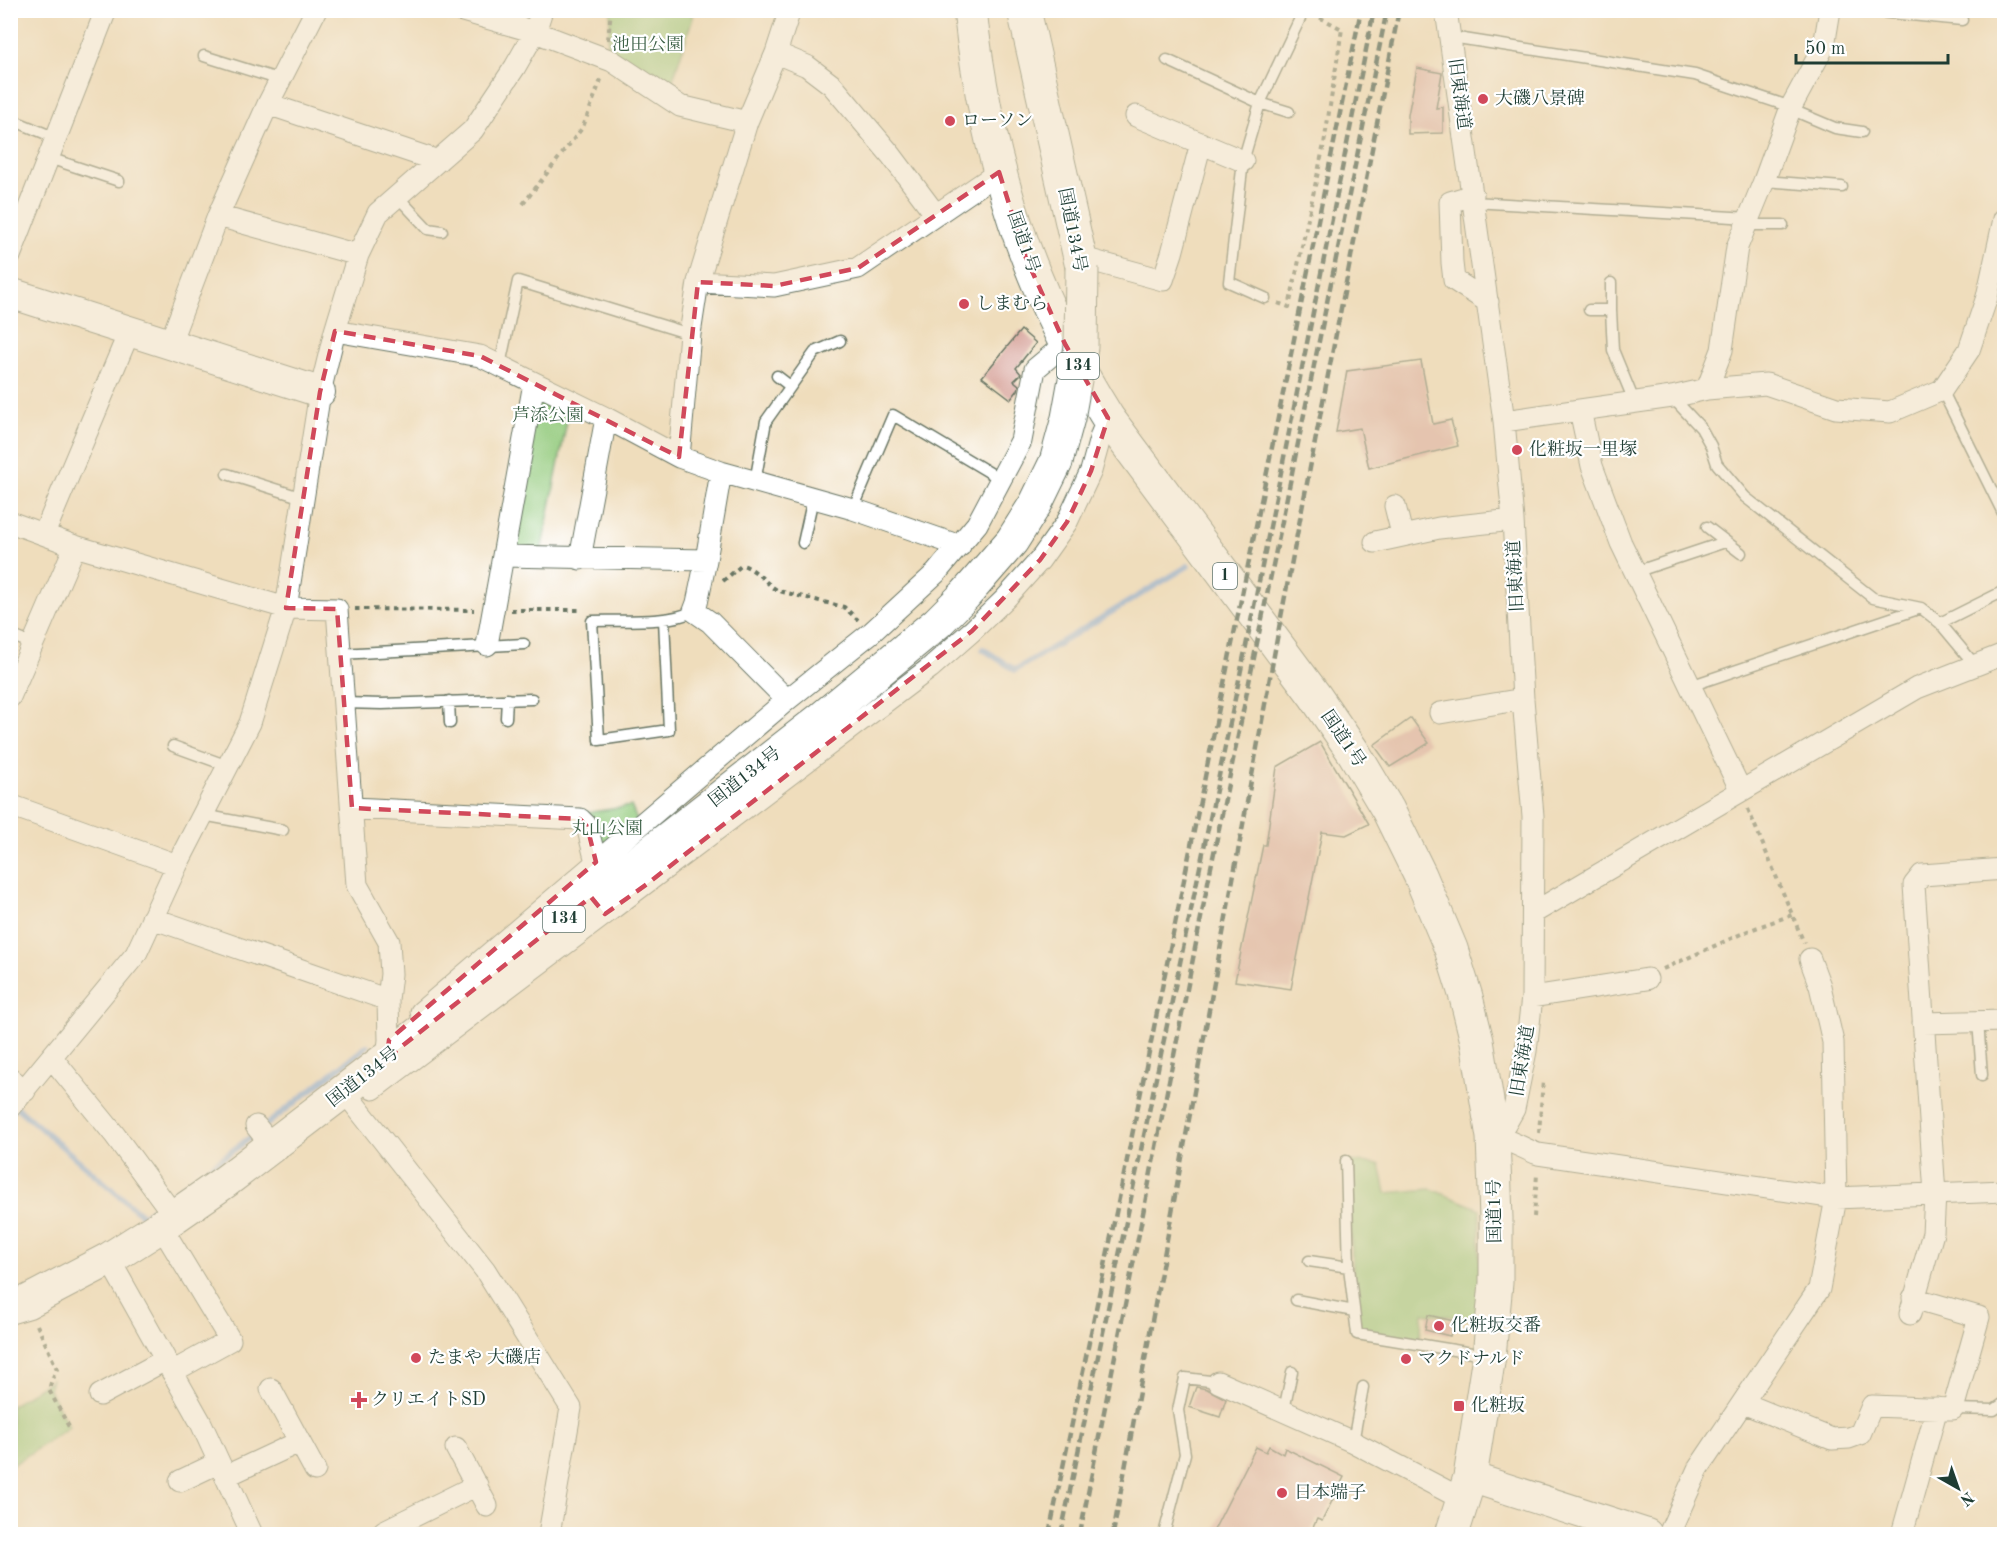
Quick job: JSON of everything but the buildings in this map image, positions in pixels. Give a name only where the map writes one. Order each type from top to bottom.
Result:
[{"type":"highway","name":"国道1号","points":[[970,10],[975,58],[999,172],[1026,258],[1065,344],[1108,418],[1315,696],[1354,753],[1388,810],[1420,875],[1451,949],[1477,1041],[1493,1137],[1496,1218],[1496,1283],[1489,1356],[1466,1488],[1452,1534]]},
{"type":"highway","name":"国道134号","points":[[23,1315],[27,1302],[109,1259],[167,1217],[264,1136],[349,1097],[388,1049],[598,906],[937,623],[1012,541],[1036,503],[1056,462],[1068,418],[1081,347],[1080,262],[1024,10]]},
{"type":"street","points":[[10,256],[106,10]]},
{"type":"street","points":[[170,343],[218,216],[268,104],[316,10]]},
{"type":"street","points":[[459,10],[535,32],[606,59],[680,106],[747,122]]},
{"type":"street","points":[[16,1093],[52,1058],[136,954],[177,865],[250,723],[286,608],[320,392],[335,331],[358,255],[378,213],[473,130],[515,67],[535,32],[542,10]]},
{"type":"street","points":[[679,457],[690,334],[698,282],[747,122],[776,53],[790,10]]},
{"type":"street","name":"旧東海道","points":[[1446,10],[1504,421],[1533,816],[1532,997],[1526,1051],[1514,1109],[1505,1125],[1493,1137]]},
{"type":"street","points":[[1707,389],[1722,350],[1737,247],[1790,108],[1824,46],[1830,10]]},
{"type":"street","points":[[776,53],[807,66],[832,85],[891,155],[936,215]]},
{"type":"street","points":[[268,104],[438,161]]},
{"type":"street","points":[[1136,116],[1243,161]]},
{"type":"street","points":[[1080,262],[1163,280],[1201,143]]},
{"type":"street","points":[[698,282],[774,286],[858,268],[999,172]]},
{"type":"street","points":[[1473,199],[1450,202],[1454,280],[1487,293]]},
{"type":"street","points":[[218,216],[358,255]]},
{"type":"street","points":[[1504,421],[1672,397],[1707,389],[1766,384],[1836,408],[1890,412],[1942,390],[1969,350],[1987,297],[2004,219]]},
{"type":"street","points":[[10,293],[320,392]]},
{"type":"street","points":[[44,534],[130,330]]},
{"type":"street","points":[[335,331],[480,356],[679,457],[721,472],[853,509],[960,546]]},
{"type":"street","points":[[388,1049],[596,862],[787,700],[872,632],[936,573],[977,524],[1022,441],[1035,369],[1065,344]]},
{"type":"street","points":[[487,645],[534,383]]},
{"type":"street","points":[[1580,410],[1592,466],[1621,543],[1741,791]]},
{"type":"street","points":[[580,559],[606,418]]},
{"type":"street","points":[[167,1217],[231,1197],[349,1097],[598,906],[930,668],[972,631],[1040,560],[1067,522],[1091,471],[1108,418]]},
{"type":"street","points":[[721,472],[706,560],[695,607],[787,700]]},
{"type":"street","points":[[1395,506],[1402,534]]},
{"type":"street","points":[[1375,542],[1402,534],[1513,520]]},
{"type":"street","points":[[10,522],[75,546],[286,608],[337,609],[357,885],[389,942],[391,974],[388,1000],[388,1049]]},
{"type":"street","points":[[10,697],[75,546]]},
{"type":"street","points":[[503,556],[706,560]]},
{"type":"street","points":[[1533,913],[1917,688],[2004,654]]},
{"type":"street","points":[[1440,713],[1523,699]]},
{"type":"street","points":[[10,805],[177,865]]},
{"type":"street","points":[[352,808],[580,819],[587,826],[596,862]]},
{"type":"street","points":[[1902,1534],[1979,1317],[1912,1306],[1933,1233],[1935,1194],[1914,885],[1922,875],[2004,870]]},
{"type":"street","points":[[152,918],[388,1000]]},
{"type":"street","points":[[1669,1534],[1698,1469],[1819,1289],[1836,1198],[1833,1042],[1820,986],[1810,959]]},
{"type":"street","points":[[1532,997],[1647,979]]},
{"type":"street","points":[[1923,1023],[2004,1021]]},
{"type":"street","points":[[52,1058],[114,1134],[167,1217],[230,1340],[100,1395]]},
{"type":"street","points":[[349,1097],[485,1270],[570,1408],[549,1534]]},
{"type":"street","points":[[1493,1137],[1507,1139],[1514,1145],[1538,1154],[1836,1198],[2004,1191]]},
{"type":"street","points":[[109,1259],[201,1423],[252,1534]]},
{"type":"street","points":[[1218,1382],[1353,1442],[1466,1488],[1647,1534]]},
{"type":"street","points":[[271,1389],[315,1470]]},
{"type":"street","points":[[1743,1403],[1832,1439],[1848,1438],[1860,1434],[1872,1406],[1945,1408]]},
{"type":"street","points":[[180,1481],[222,1470],[299,1442]]},
{"type":"street","points":[[456,1448],[487,1506]]},
{"type":"street","points":[[381,1526],[477,1485]]},
{"type":"lane","points":[[1859,10],[1962,20]]},
{"type":"lane","points":[[1264,298],[1229,282],[1243,161],[1260,103],[1310,13]]},
{"type":"lane","points":[[1451,36],[1695,75],[1790,108],[1835,128],[1862,132]]},
{"type":"lane","points":[[204,56],[281,80]]},
{"type":"lane","points":[[1167,60],[1260,103],[1289,112]]},
{"type":"lane","points":[[10,119],[56,138]]},
{"type":"lane","points":[[49,158],[119,181]]},
{"type":"lane","points":[[1764,181],[1842,187]]},
{"type":"lane","points":[[397,196],[428,229],[442,231]]},
{"type":"lane","points":[[1473,199],[1783,225]]},
{"type":"lane","points":[[501,365],[518,281],[690,334]]},
{"type":"lane","points":[[1611,283],[1613,350],[1634,401]]},
{"type":"lane","points":[[1590,310],[1611,310]]},
{"type":"lane","points":[[755,482],[766,421],[815,352],[840,342]]},
{"type":"lane","points":[[777,376],[790,386]]},
{"type":"lane","points":[[1942,390],[2004,515]]},
{"type":"lane","points":[[1672,397],[1701,428],[1711,446],[1717,464],[1745,497],[1873,598],[1921,608],[1940,623],[1975,665]]},
{"type":"lane","points":[[853,509],[893,415],[1002,480]]},
{"type":"lane","points":[[228,474],[303,498]]},
{"type":"lane","points":[[803,543],[813,498]]},
{"type":"lane","points":[[1707,527],[1741,553]]},
{"type":"lane","points":[[1635,572],[1725,542]]},
{"type":"lane","points":[[1940,623],[2004,591]]},
{"type":"lane","points":[[664,619],[669,730],[599,740],[592,621],[683,617],[695,607]]},
{"type":"lane","points":[[1690,686],[1921,608]]},
{"type":"lane","points":[[10,635],[33,644]]},
{"type":"lane","points":[[340,654],[524,644]]},
{"type":"lane","points":[[506,718],[507,699]]},
{"type":"lane","points":[[343,703],[382,704],[532,699]]},
{"type":"lane","points":[[449,702],[450,723]]},
{"type":"lane","points":[[173,746],[228,766]]},
{"type":"lane","points":[[203,814],[283,830]]},
{"type":"lane","points":[[1978,1021],[1982,1075]]},
{"type":"lane","points":[[1346,1161],[1349,1267],[1357,1334],[1489,1356]]},
{"type":"lane","points":[[1309,1261],[1349,1267]]},
{"type":"lane","points":[[1296,1300],[1354,1311]]},
{"type":"lane","points":[[1284,1410],[1292,1372]]},
{"type":"lane","points":[[1164,1534],[1185,1454],[1178,1410],[1185,1378],[1218,1382]]},
{"type":"lane","points":[[1353,1442],[1363,1387]]},
{"type":"lane","points":[[1945,1408],[1994,1410],[2004,1403]]},
{"type":"path","points":[[523,204],[582,127],[602,79],[611,10]]},
{"type":"path","points":[[1264,298],[1289,307],[1324,144],[1342,29],[1310,13]]},
{"type":"path","points":[[695,607],[742,565],[749,567],[770,587],[779,591],[844,608],[872,632]]},
{"type":"path","points":[[337,609],[494,610]]},
{"type":"path","points":[[1741,791],[1810,959]]},
{"type":"path","points":[[1647,979],[1663,969],[1739,935],[1792,915]]},
{"type":"path","points":[[1534,1218],[1537,1167]]},
{"type":"path","points":[[23,1315],[57,1369],[49,1390],[69,1427]]},
{"type":"highlighted area","points":[[999,172],[1026,258],[1065,344],[1108,418],[1091,471],[1067,522],[1040,560],[972,631],[647,884],[605,914],[591,897],[387,1058],[389,1040],[596,862],[587,826],[580,819],[352,808],[337,609],[286,608],[320,392],[335,331],[480,356],[679,457],[698,282],[774,286],[858,268]]},
{"type":"green space","name":"池田公園","points":[[611,11],[692,11],[692,20],[667,98],[606,59]]},
{"type":"green space","name":"芦添公園","points":[[534,383],[571,401],[540,557],[503,556]]},
{"type":"green space","name":"丸山公園","points":[[631,806],[639,825],[596,862],[585,813]]},
{"type":"green space","points":[[1346,1161],[1380,1164],[1386,1193],[1431,1189],[1480,1209],[1479,1288],[1476,1320],[1423,1313],[1419,1345],[1357,1334]]},
{"type":"green space","points":[[52,1379],[49,1390],[69,1427],[11,1466],[11,1406]]},
{"type":"waterway","points":[[983,649],[1015,670],[1188,566]]},
{"type":"waterway","points":[[15,1106],[143,1216],[247,1140],[367,1046]]},
{"type":"railway","points":[[1049,1534],[1361,10]]},
{"type":"railway","points":[[1061,1534],[1246,646],[1374,10]]},
{"type":"railway","points":[[1080,1534],[1210,872],[1387,10]]},
{"type":"railway","points":[[1113,1534],[1281,617],[1399,10]]},
{"type":"place","name":"大磯八景碑","points":[[1483,99]]},
{"type":"place","name":"ローソン","points":[[950,121]]},
{"type":"place","name":"しまむら","points":[[964,304]]},
{"type":"place","name":"化粧坂一里塚","points":[[1517,450]]},
{"type":"place","name":"化粧坂交番","points":[[1439,1326]]},
{"type":"place","name":"たまや 大磯店","points":[[416,1358]]},
{"type":"place","name":"マクドナルド","points":[[1406,1359]]},
{"type":"place","name":"クリエイトSD","points":[[359,1400]]},
{"type":"place","name":"化粧坂","points":[[1459,1406]]},
{"type":"place","name":"日本端子","points":[[1282,1493]]}]
